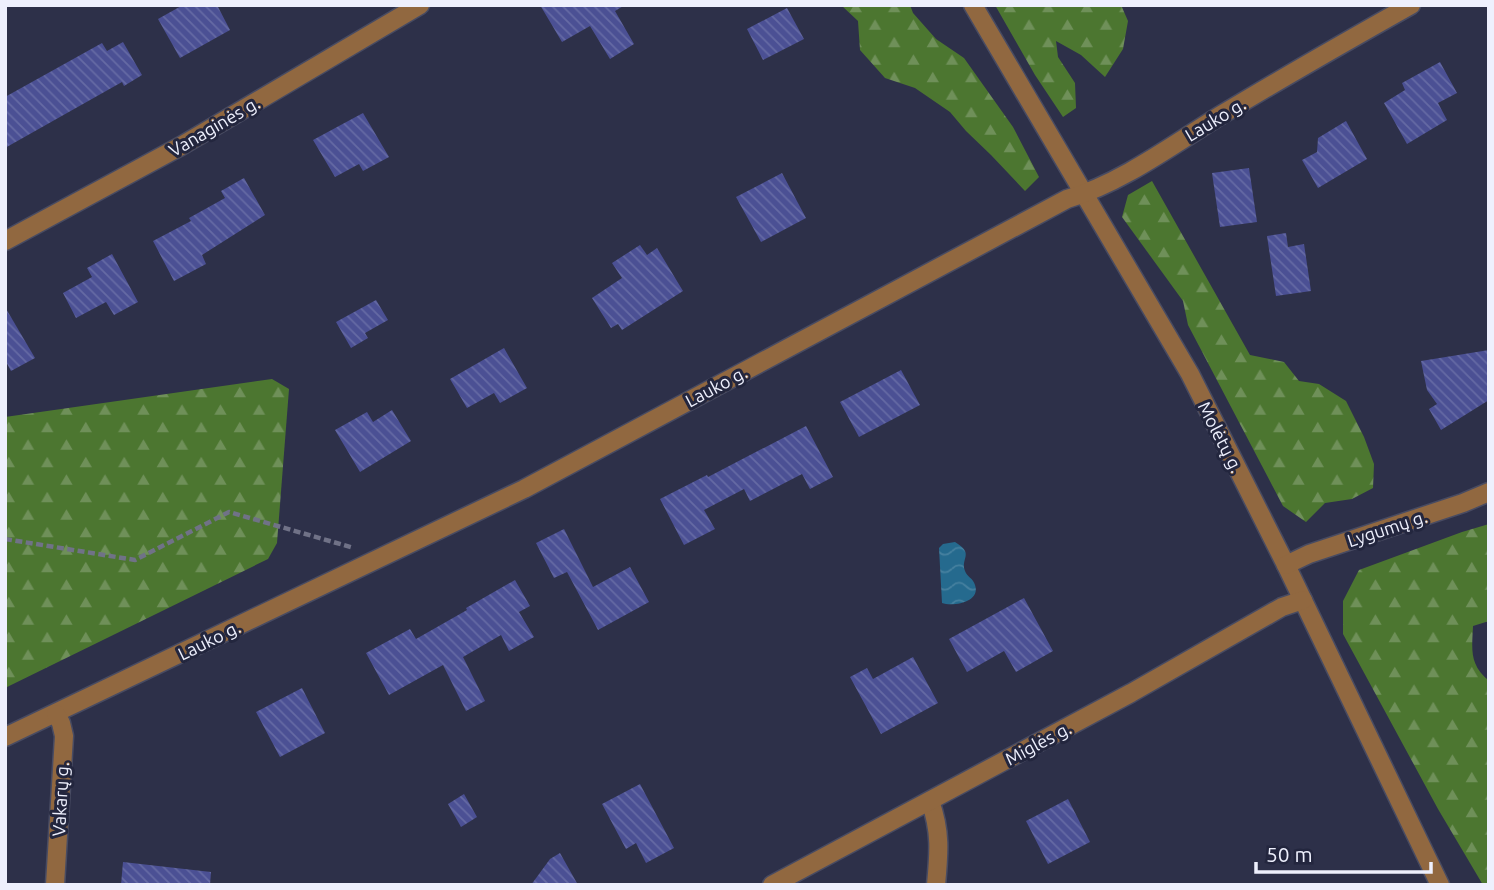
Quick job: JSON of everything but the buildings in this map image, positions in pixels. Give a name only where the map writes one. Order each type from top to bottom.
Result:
[{"type":"street","name":"Vanaginės g.","points":[[5,241],[181,146],[420,5]]},
{"type":"street","name":"Molėtų g.","points":[[973,5],[1189,374],[1286,565],[1440,885]]},
{"type":"street","name":"Lauko g.","points":[[5,737],[524,489],[1067,198],[1084,194],[1116,179],[1283,78],[1411,5]]},
{"type":"street","name":"Lygumų g.","points":[[1286,565],[1309,554],[1489,492]]},
{"type":"street","name":"Miglės g.","points":[[772,885],[1130,693],[1282,607],[1303,600]]},
{"type":"street","name":"Vakarų g.","points":[[55,885],[64,736],[56,714]]},
{"type":"street","points":[[930,801],[939,833],[936,885]]},
{"type":"path","points":[[5,539],[135,560],[229,512],[383,557]]},
{"type":"green space","points":[[841,5],[910,5],[913,13],[936,39],[964,58],[1013,127],[1039,177],[1025,191],[950,112],[915,88],[885,78],[860,50],[858,21]]},
{"type":"green space","points":[[995,5],[1121,5],[1128,21],[1123,49],[1105,77],[1081,55],[1056,41],[1058,57],[1075,83],[1076,108],[1063,117],[1035,75]]},
{"type":"green space","points":[[1152,181],[1250,355],[1284,362],[1299,381],[1319,384],[1346,401],[1374,464],[1373,488],[1352,499],[1325,503],[1306,522],[1283,506],[1188,325],[1183,301],[1122,217],[1128,195]]},
{"type":"green space","points":[[272,379],[289,389],[277,543],[268,559],[5,688],[5,417]]},
{"type":"green space","points":[[1489,524],[1489,621],[1473,626],[1472,642],[1478,669],[1489,681],[1489,885],[1483,885],[1438,809],[1343,634],[1343,601],[1359,570]]},
{"type":"water","points":[[955,542],[966,553],[965,571],[974,583],[976,591],[974,596],[965,602],[947,604],[942,603],[939,548],[943,544]]}]
